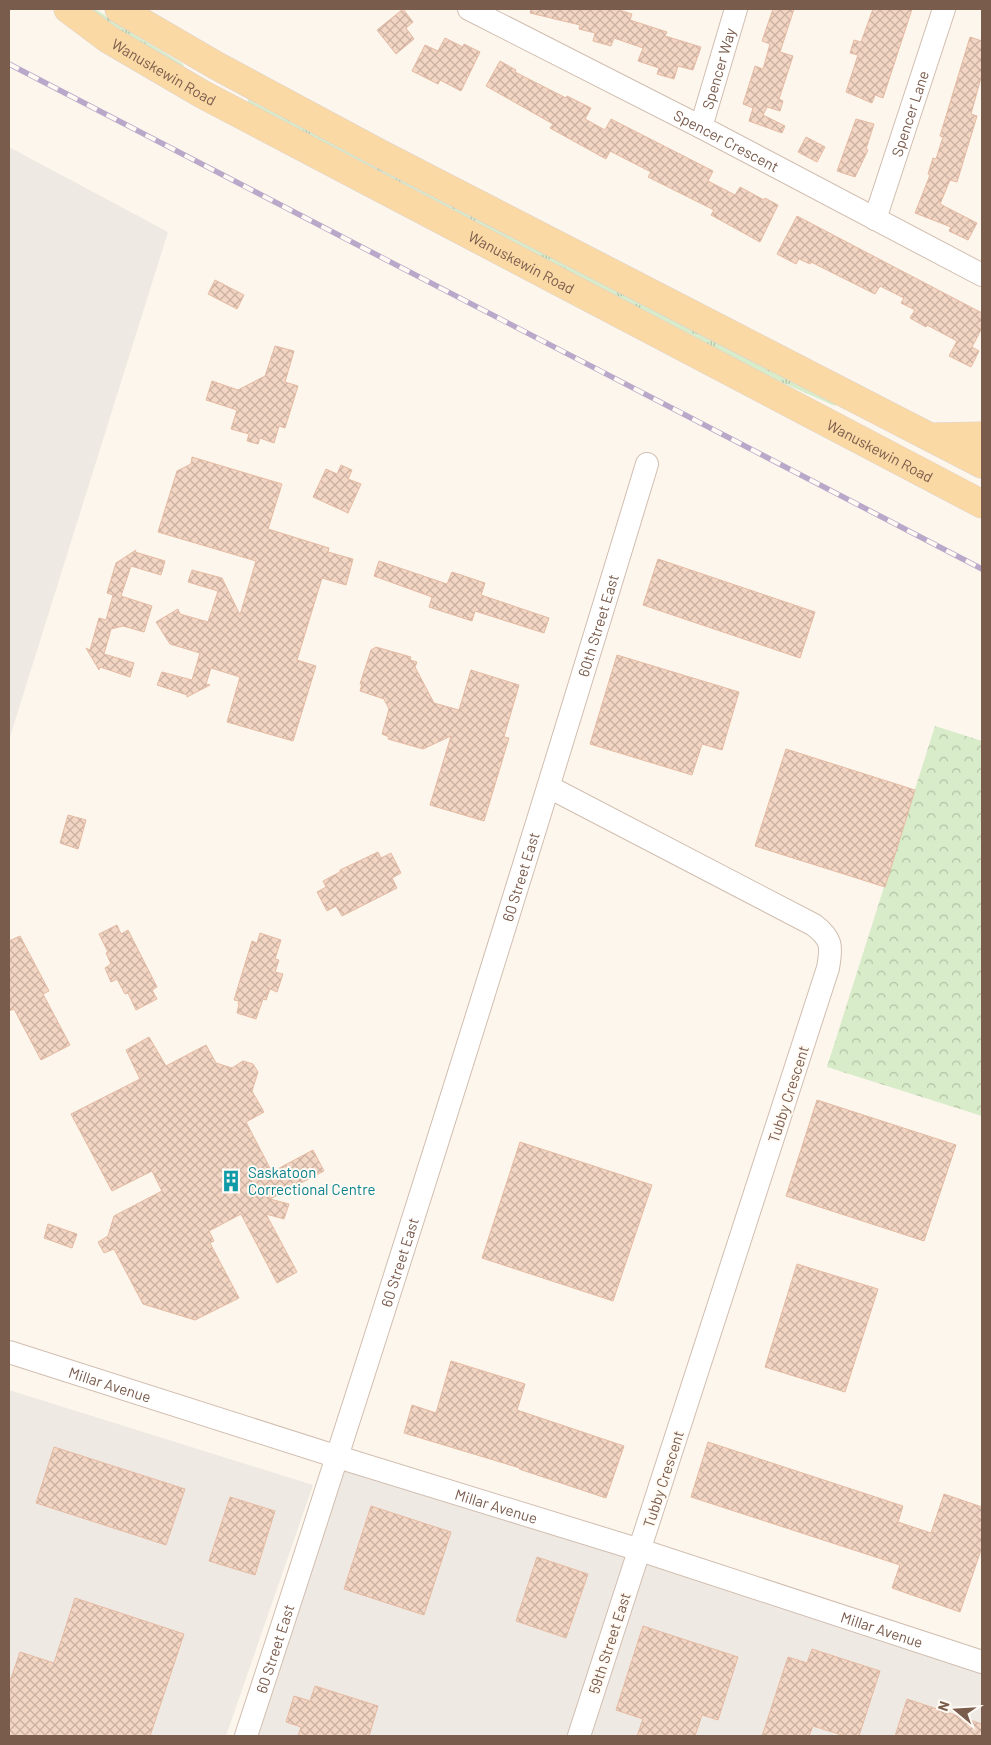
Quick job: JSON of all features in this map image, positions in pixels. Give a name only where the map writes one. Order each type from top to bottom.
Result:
[{"type":"main road","name":"Wanuskewin Road","points":[[68,9],[108,39],[202,94],[982,504]]},
{"type":"main road","name":"Wanuskewin Road","points":[[120,9],[217,66],[379,153],[982,464]]},
{"type":"main road","points":[[930,437],[982,436]]},
{"type":"street","name":"Spencer Crescent","points":[[469,9],[701,127],[982,274]]},
{"type":"street","name":"Spencer Way","points":[[701,127],[736,9]]},
{"type":"street","name":"Spencer Lane","points":[[875,219],[944,9]]},
{"type":"street","name":"60th Street East","points":[[549,787],[647,464]]},
{"type":"street","name":"60 Street East","points":[[246,1736],[338,1457],[549,787]]},
{"type":"street","name":"Tubby Crescent","points":[[549,787],[814,925],[824,933],[830,943],[828,968],[640,1550]]},
{"type":"street","name":"Millar Avenue","points":[[9,1352],[338,1457],[640,1550],[982,1662]]},
{"type":"street","name":"59th Street East","points":[[579,1736],[640,1550]]},
{"type":"shaded area","points":[[9,147],[168,232],[9,740]]},
{"type":"shaded area","points":[[9,1390],[313,1485],[226,1736],[9,1736]]},
{"type":"shaded area","points":[[338,1457],[982,1662],[982,1736],[247,1736]]},
{"type":"green space","points":[[85,9],[95,9],[183,64],[184,67],[181,69]]},
{"type":"green space","points":[[249,99],[836,404],[835,406],[774,379],[246,104]]},
{"type":"green space","points":[[935,726],[982,741],[982,1116],[827,1067]]},
{"type":"building","points":[[403,9],[413,22],[406,28],[414,39],[396,54],[377,30]]},
{"type":"building","points":[[531,9],[616,9],[632,14],[630,20],[667,32],[665,36],[701,47],[693,70],[678,66],[674,79],[657,74],[659,68],[638,61],[643,48],[614,38],[611,46],[593,41],[595,33],[579,29],[580,25],[530,13]]},
{"type":"building","points":[[773,9],[794,9],[780,52],[793,56],[779,99],[783,101],[780,111],[767,107],[763,115],[785,126],[782,133],[749,121],[753,108],[743,104],[755,66],[763,69],[770,44],[762,41]]},
{"type":"building","points":[[873,9],[912,9],[883,98],[875,95],[872,103],[846,92],[858,55],[850,53],[854,40],[861,42]]},
{"type":"building","points":[[970,37],[982,41],[982,74],[971,114],[977,116],[957,182],[950,180],[940,204],[977,223],[968,240],[949,231],[951,227],[915,213],[930,175],[928,174],[933,158],[936,159],[943,137],[940,136]]},
{"type":"building","points":[[445,38],[463,47],[464,44],[480,52],[461,91],[440,80],[438,84],[412,71],[425,45],[438,51]]},
{"type":"building","points":[[500,61],[516,70],[515,72],[566,98],[567,96],[591,108],[585,119],[605,130],[611,119],[713,171],[708,181],[735,195],[740,187],[778,205],[760,242],[711,215],[714,210],[648,177],[651,172],[610,151],[606,159],[550,128],[553,124],[486,86]]},
{"type":"building","points":[[856,119],[874,124],[866,149],[868,150],[855,177],[837,171]]},
{"type":"building","points":[[806,137],[825,147],[817,162],[798,152]]},
{"type":"building","points":[[797,216],[982,313],[982,328],[972,347],[979,351],[971,367],[949,356],[957,341],[910,318],[915,310],[901,303],[904,298],[880,286],[875,294],[811,262],[810,264],[799,259],[796,264],[777,254]]},
{"type":"building","points":[[215,280],[244,295],[237,309],[208,294]]},
{"type":"building","points":[[275,346],[294,351],[285,382],[298,386],[285,428],[279,426],[274,443],[260,438],[258,444],[247,441],[249,434],[231,429],[237,410],[206,400],[212,381],[238,390],[265,376]]},
{"type":"building","points":[[192,457],[282,484],[268,529],[329,548],[328,552],[353,559],[346,585],[322,578],[297,660],[316,666],[293,741],[227,722],[240,677],[211,668],[206,684],[210,685],[187,697],[187,695],[157,685],[162,672],[192,680],[200,653],[170,644],[156,622],[178,609],[180,614],[208,622],[218,591],[188,582],[192,570],[222,578],[240,615],[256,561],[158,532],[177,471],[191,464]]},
{"type":"building","points":[[341,465],[352,470],[348,479],[361,484],[348,513],[313,497],[326,469],[337,474]]},
{"type":"building","points":[[136,550],[135,552],[165,561],[161,575],[131,566],[121,596],[152,606],[144,632],[123,626],[111,629],[104,654],[134,663],[130,677],[100,667],[99,670],[86,648],[90,650],[99,618],[106,620],[113,595],[107,593],[116,563]]},
{"type":"building","points":[[658,559],[815,612],[800,658],[643,605]]},
{"type":"building","points":[[379,561],[447,584],[452,572],[485,583],[481,595],[549,618],[544,633],[475,611],[472,621],[429,607],[432,597],[374,576]]},
{"type":"building","points":[[376,647],[411,657],[410,660],[417,662],[415,667],[434,703],[459,710],[471,670],[519,685],[504,737],[509,738],[484,821],[430,805],[451,736],[423,749],[388,739],[389,737],[382,734],[389,709],[384,699],[360,691],[362,684],[360,684],[371,650]]},
{"type":"building","points":[[617,655],[739,692],[722,750],[702,744],[692,775],[590,744]]},
{"type":"building","points":[[786,749],[915,790],[885,887],[755,846]]},
{"type":"building","points":[[68,815],[86,820],[78,849],[60,843]]},
{"type":"building","points":[[378,852],[381,858],[391,853],[401,873],[392,878],[397,888],[342,916],[336,906],[327,911],[317,892],[326,887],[323,881],[340,872],[340,870]]},
{"type":"building","points":[[117,925],[121,934],[128,930],[157,987],[152,990],[157,999],[136,1010],[128,993],[125,994],[117,979],[111,982],[105,968],[111,964],[106,953],[108,952],[99,934]]},
{"type":"building","points":[[260,933],[281,940],[275,959],[279,960],[275,972],[283,974],[277,992],[270,989],[266,1000],[263,999],[256,1019],[237,1013],[239,1001],[234,1000],[252,941],[257,943]]},
{"type":"building","points":[[20,936],[49,991],[43,994],[70,1045],[41,1060],[14,1009],[9,1011],[9,941]]},
{"type":"building","name":"Saskatoon Correctional Centre","points":[[149,1037],[166,1066],[206,1045],[216,1063],[232,1068],[243,1061],[253,1064],[258,1072],[252,1091],[264,1112],[246,1122],[272,1172],[313,1150],[324,1171],[270,1199],[289,1204],[284,1219],[266,1214],[297,1272],[277,1283],[241,1214],[209,1231],[214,1241],[210,1243],[239,1298],[195,1320],[143,1304],[114,1249],[104,1253],[98,1242],[108,1236],[114,1216],[162,1191],[152,1171],[112,1191],[71,1114],[140,1079],[126,1050]]},
{"type":"building","points":[[817,1100],[956,1145],[924,1241],[786,1196]]},
{"type":"building","points":[[520,1142],[652,1185],[613,1301],[482,1258]]},
{"type":"building","points":[[48,1224],[77,1234],[72,1248],[44,1238]]},
{"type":"building","points":[[797,1264],[878,1289],[845,1392],[765,1367]]},
{"type":"building","points":[[451,1361],[525,1384],[517,1410],[624,1446],[606,1498],[520,1468],[404,1433],[412,1405],[436,1413]]},
{"type":"building","points":[[708,1442],[903,1506],[898,1522],[931,1533],[944,1494],[982,1507],[982,1547],[960,1612],[892,1588],[900,1565],[691,1497]]},
{"type":"building","points":[[54,1447],[185,1489],[166,1545],[36,1503]]},
{"type":"building","points":[[230,1497],[275,1511],[255,1575],[209,1561]]},
{"type":"building","points":[[371,1506],[451,1532],[424,1615],[344,1589]]},
{"type":"building","points":[[537,1557],[588,1574],[566,1638],[516,1621]]},
{"type":"building","points":[[75,1598],[184,1634],[150,1736],[9,1736],[9,1684],[20,1652],[54,1663]]},
{"type":"building","points":[[643,1626],[738,1657],[718,1720],[702,1715],[695,1736],[637,1736],[643,1719],[616,1710]]},
{"type":"building","points":[[812,1649],[880,1671],[859,1736],[845,1736],[813,1726],[809,1736],[762,1736],[788,1657],[807,1663]]},
{"type":"building","points":[[315,1686],[378,1706],[369,1736],[298,1736],[301,1727],[286,1722],[294,1696],[310,1701]]},
{"type":"building","points":[[907,1699],[982,1724],[982,1736],[895,1736]]},
{"type":"railway","points":[[9,64],[982,569]]},
{"type":"place","name":"Saskatoon Correctional Centre","points":[[231,1181]]}]
